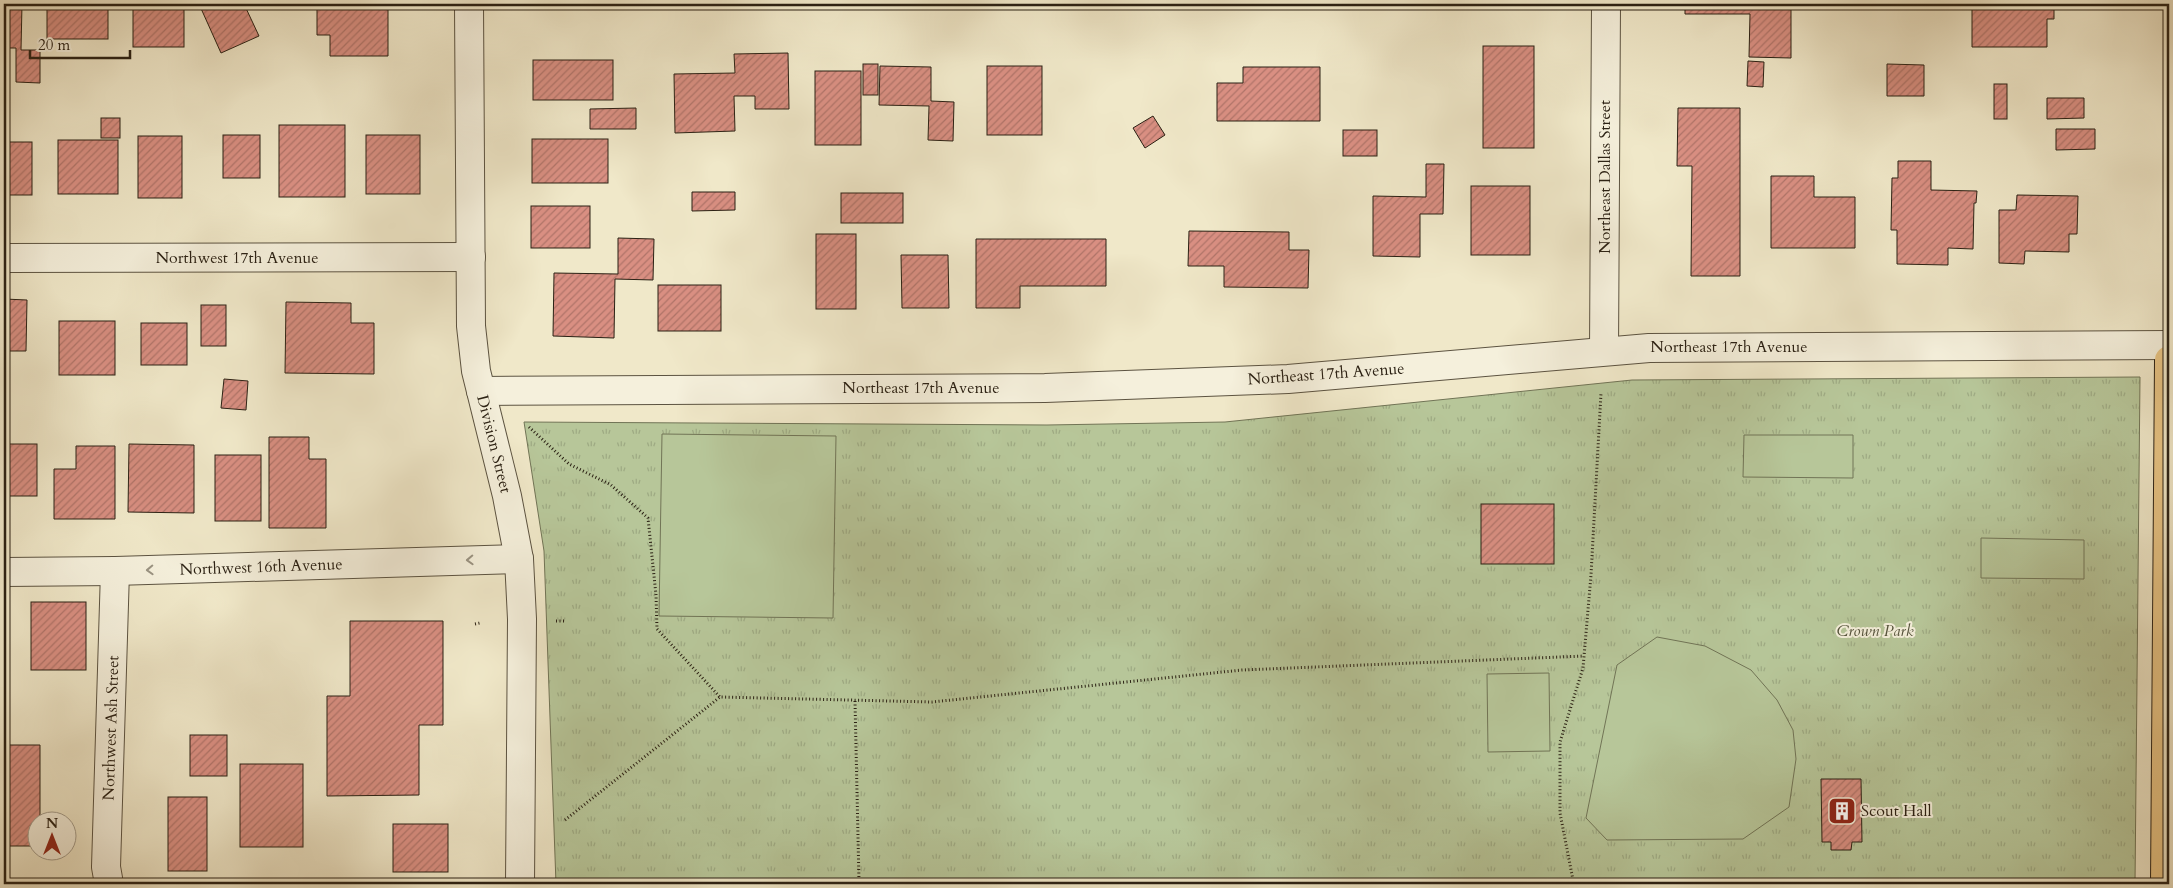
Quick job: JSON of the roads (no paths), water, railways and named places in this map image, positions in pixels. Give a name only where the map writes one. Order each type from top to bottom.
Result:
[{"type":"main road","points":[[2165,884],[2169,360]]},
{"type":"street","name":"Division Street","points":[[469,4],[471,326],[481,391],[507,496],[519,559],[522,619],[520,884]]},
{"type":"street","name":"Northeast Dallas Street","points":[[1604,351],[1606,4]]},
{"type":"street","name":"Northwest 17th Avenue","points":[[4,258],[471,257]]},
{"type":"street","name":"Northeast 17th Avenue","points":[[481,391],[1045,388],[1288,379],[1649,348],[2169,345]]},
{"type":"street","name":"Northwest 16th Avenue","points":[[4,572],[115,571],[519,559]]},
{"type":"street","name":"Northwest Ash Street","points":[[109,884],[106,868],[115,571]]},
{"type":"place","name":"Scout Hall","points":[[1842,811]]},
{"type":"park label","name":"Crown Park","points":[[1875,631]]}]
